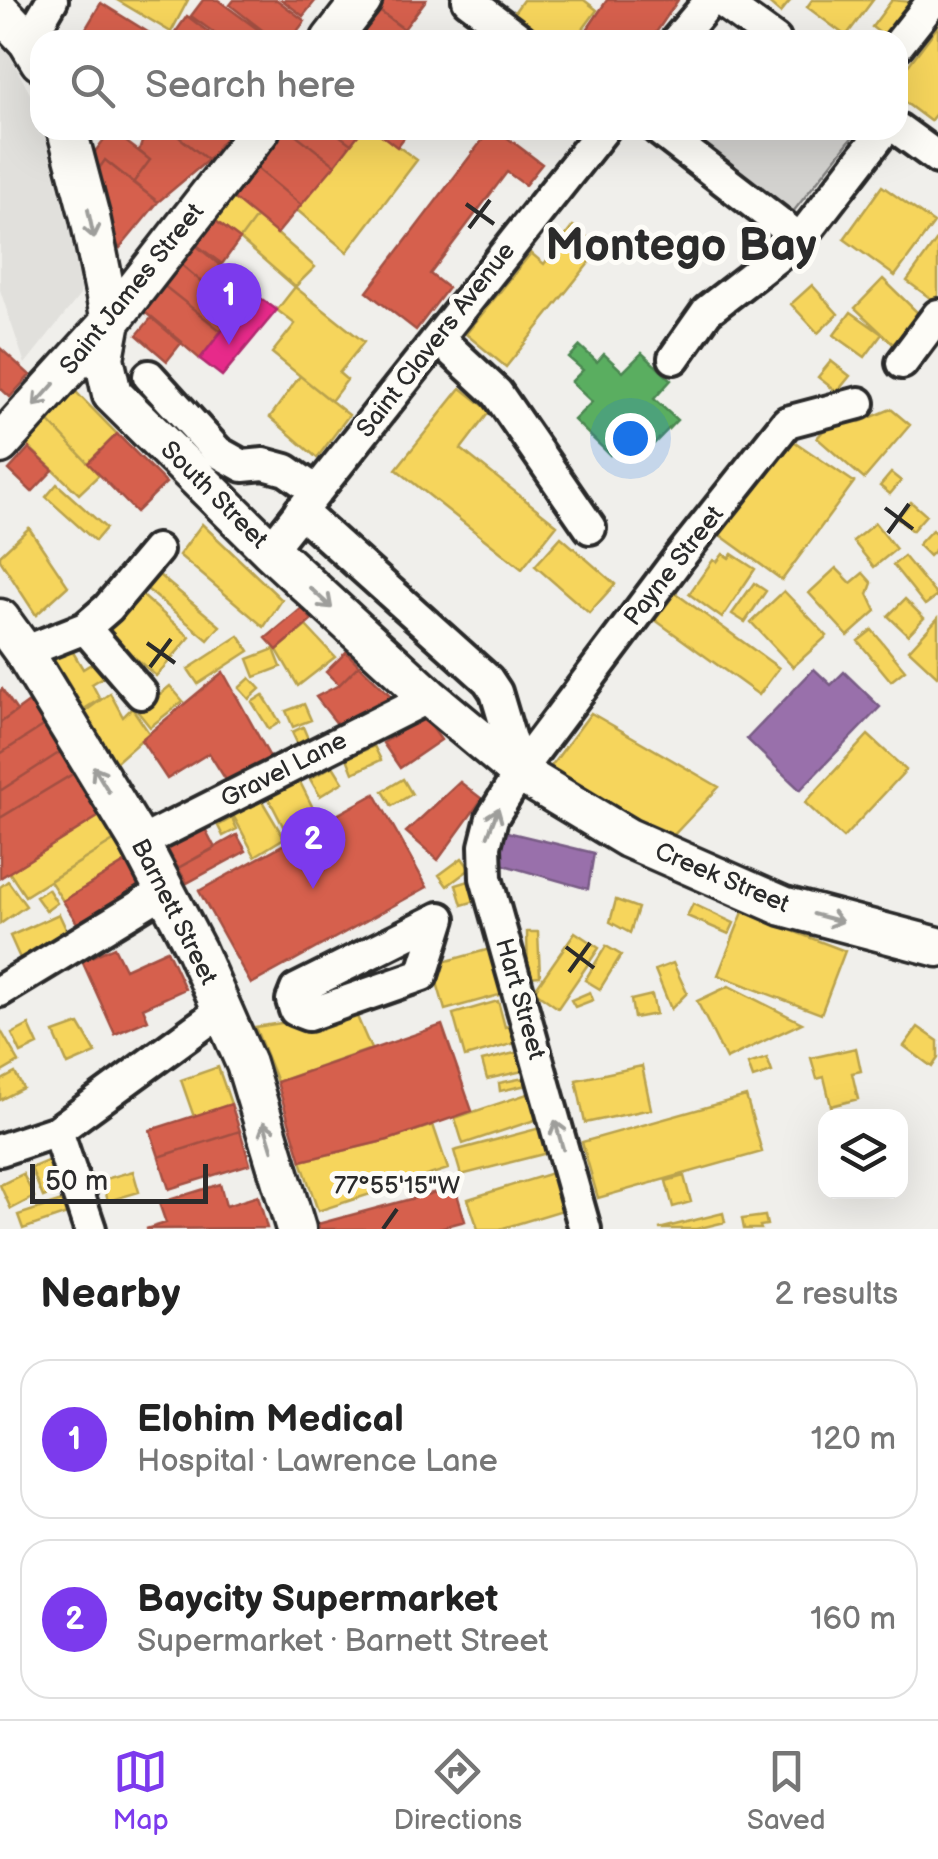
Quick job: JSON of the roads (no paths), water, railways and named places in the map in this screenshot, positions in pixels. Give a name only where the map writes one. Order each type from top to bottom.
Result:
[{"type":"main road","points":[[341,30],[362,0]]},
{"type":"main road","points":[[0,11],[30,46]]},
{"type":"main road","name":"South Street","points":[[71,140],[110,323],[104,358],[112,394],[270,550],[429,697],[520,773]]},
{"type":"main road","name":"Saint James Street","points":[[0,444],[110,323],[255,140]]},
{"type":"main road","name":"Barnett Street","points":[[0,619],[140,843],[196,950],[246,1064],[296,1229]]},
{"type":"main road","name":"Creek Street","points":[[520,773],[628,838],[783,906],[938,947]]},
{"type":"street","points":[[41,30],[52,0]]},
{"type":"street","points":[[343,30],[370,0]]},
{"type":"street","points":[[468,0],[508,30]]},
{"type":"street","points":[[686,30],[710,0]]},
{"type":"street","points":[[720,0],[761,30]]},
{"type":"street","points":[[908,33],[928,8]]},
{"type":"street","points":[[908,136],[938,158]]},
{"type":"street","name":"Saint Clavers Avenue","points":[[270,550],[595,140]]},
{"type":"street","points":[[673,140],[800,239]]},
{"type":"street","points":[[674,358],[707,311],[800,239],[876,140]]},
{"type":"street","points":[[902,363],[938,315]]},
{"type":"street","points":[[438,338],[497,393],[590,528]]},
{"type":"street","points":[[148,376],[218,452],[243,466],[264,464],[286,470],[308,501],[488,680],[496,692],[520,773]]},
{"type":"street","name":"Payne Street","points":[[520,773],[679,558],[787,422],[860,403]]},
{"type":"street","points":[[24,652],[86,628],[157,550]]},
{"type":"street","points":[[86,628],[141,692]]},
{"type":"street","name":"Gravel Lane","points":[[140,843],[429,697]]},
{"type":"street","name":"Hart Street","points":[[520,773],[492,818],[485,846],[486,878],[585,1229]]},
{"type":"street","points":[[0,991],[164,891]]},
{"type":"street","points":[[440,918],[495,909]]},
{"type":"street","points":[[0,1150],[57,1130],[222,1010]]},
{"type":"street","points":[[57,1130],[90,1229]]},
{"type":"place","name":"Elohim Medical","points":[[229,345]]},
{"type":"place","name":"Baycity Supermarket","points":[[313,889]]},
{"type":"district","name":"Montego Bay","points":[[681,246]]}]
